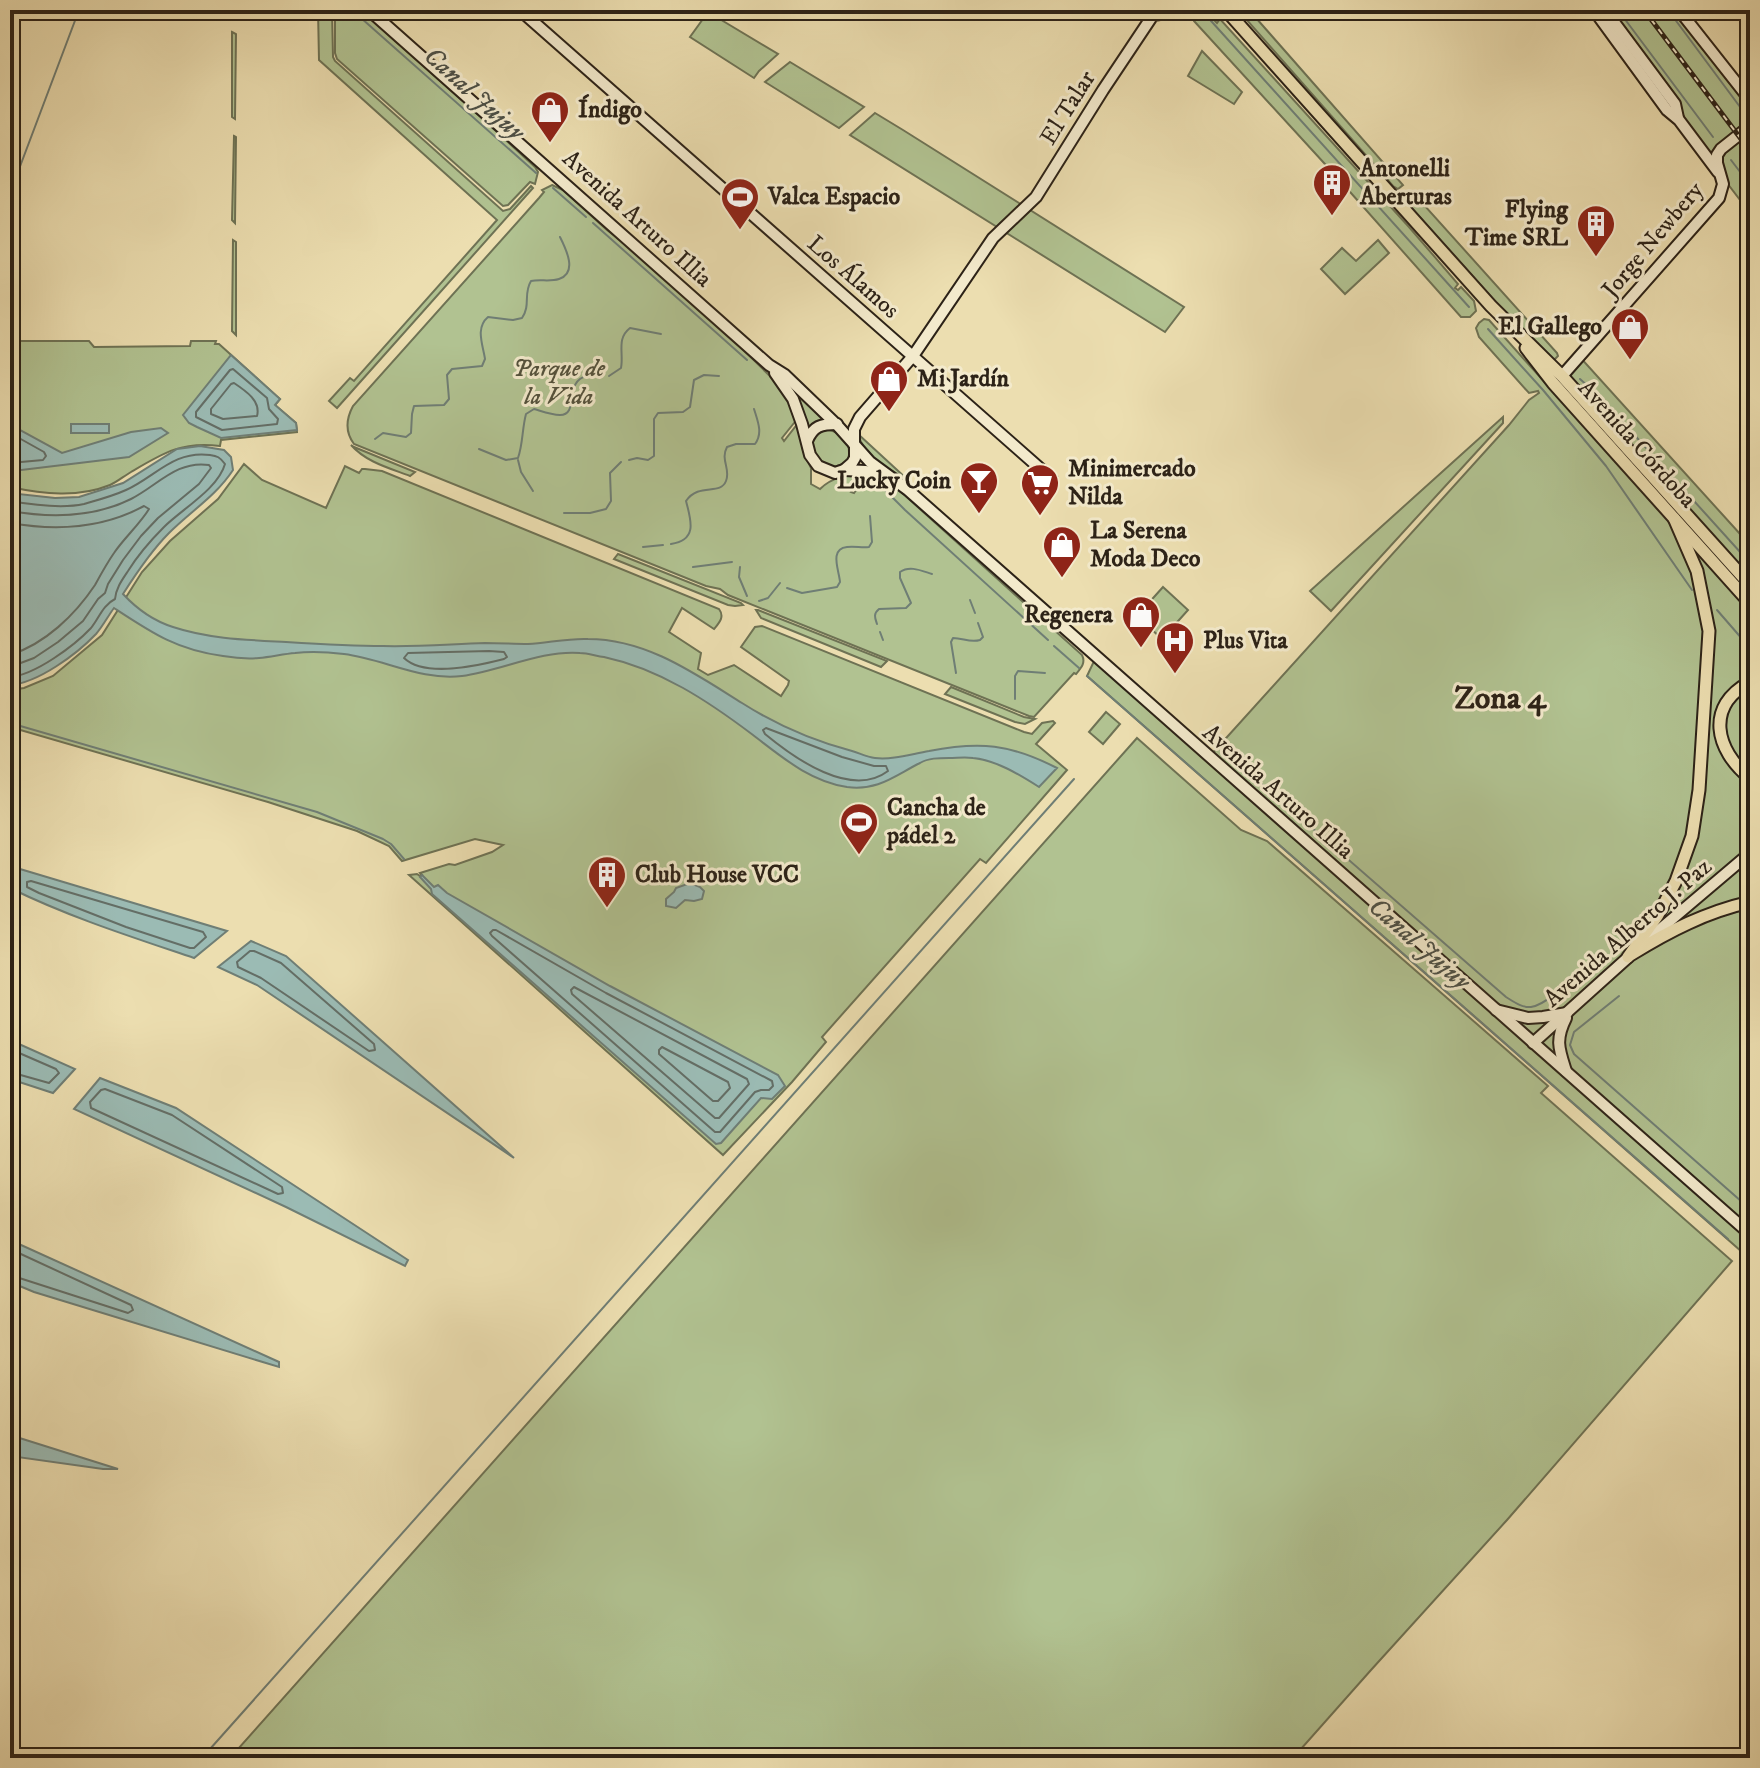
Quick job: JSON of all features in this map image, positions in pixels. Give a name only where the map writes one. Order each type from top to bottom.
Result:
[{"type":"main road","name":"Avenida Arturo Illia","points":[[369,10],[769,365],[785,375],[837,425]]},
{"type":"main road","name":"Los Álamos","points":[[520,10],[1052,479]]},
{"type":"main road","name":"El Talar","points":[[860,417],[913,356],[993,238],[1036,197],[1153,15],[1187,10]]},
{"type":"main road","name":"Avenida Córdoba","points":[[1226,10],[1495,310],[1553,383],[1750,603]]},
{"type":"main road","points":[[1594,10],[1667,110],[1679,120],[1722,177]]},
{"type":"main road","points":[[1605,10],[1675,104],[1679,120]]},
{"type":"main road","points":[[1679,10],[1750,100]]},
{"type":"main road","name":"Jorge Newbery","points":[[1562,376],[1719,198],[1723,184],[1717,155],[1750,126]]},
{"type":"main road","name":"Avenida Córdoba","points":[[1495,310],[1562,376],[1748,581]]},
{"type":"main road","name":"Avenida Arturo Illia","points":[[769,365],[793,399],[807,441]]},
{"type":"main road","points":[[860,417],[854,429],[855,458],[852,463],[835,473],[818,466],[810,455],[807,441],[817,427],[849,423],[860,417]]},
{"type":"main road","points":[[837,425],[855,445]]},
{"type":"main road","name":"Avenida Arturo Illia","points":[[855,445],[870,462],[908,490],[1750,1234]]},
{"type":"main road","name":"Avenida Arturo Illia","points":[[844,470],[888,476]]},
{"type":"main road","points":[[1628,957],[1658,915],[1676,881],[1692,836],[1699,790],[1709,631],[1697,571],[1674,518]]},
{"type":"main road","points":[[1750,682],[1728,700],[1720,723],[1720,735],[1724,749],[1750,778]]},
{"type":"main road","name":"Avenida Alberto J. Paz","points":[[1533,1043],[1750,853]]},
{"type":"main road","points":[[1628,957],[1667,932],[1698,918],[1750,902]]},
{"type":"main road","points":[[1495,1010],[1528,1018],[1569,1013]]},
{"type":"main road","points":[[1566,1072],[1558,1038],[1569,1013]]},
{"type":"green space","points":[[318,10],[332,10],[335,61],[503,211],[510,209],[531,186],[533,188],[337,408],[329,401],[350,378],[354,381],[497,220],[319,60]]},
{"type":"green space","points":[[335,10],[361,10],[535,167],[538,172],[535,184],[530,182],[508,205],[503,206],[337,59]]},
{"type":"green space","points":[[1195,10],[1211,10],[1216,15],[1213,19],[1217,23],[1220,19],[1409,227],[1458,284],[1455,288],[1458,290],[1461,287],[1474,301],[1476,311],[1470,317],[1461,317],[1194,21]]},
{"type":"green space","points":[[1238,10],[1249,10],[1403,185],[1398,189],[1393,186]]},
{"type":"green space","points":[[1605,10],[1679,10],[1750,100],[1750,213],[1679,120]]},
{"type":"green space","points":[[708,12],[778,54],[754,78],[690,37]]},
{"type":"green space","points":[[232,32],[236,34],[235,119],[232,117]]},
{"type":"green space","points":[[1202,51],[1242,92],[1234,104],[1188,76]]},
{"type":"green space","points":[[790,62],[864,107],[839,128],[765,82]]},
{"type":"green space","points":[[875,113],[1184,307],[1165,332],[850,135]]},
{"type":"green space","points":[[236,137],[235,223],[232,220]]},
{"type":"green space","name":"Parque de la Vida","points":[[552,185],[563,190],[719,326],[775,381],[798,418],[782,438],[784,441],[799,422],[803,451],[811,468],[811,484],[820,489],[840,477],[864,474],[851,492],[854,493],[867,475],[890,482],[1082,655],[1080,670],[1034,717],[354,444],[348,425],[353,406],[539,198],[544,192],[542,190]]},
{"type":"green space","points":[[1411,194],[1557,353],[1554,360],[1493,299],[1408,204],[1406,198]]},
{"type":"green space","points":[[233,240],[236,242],[236,335],[232,331]]},
{"type":"green space","points":[[1378,240],[1389,253],[1345,294],[1321,269],[1342,248],[1356,261]]},
{"type":"green space","points":[[1484,319],[1489,320],[1548,386],[1562,376],[1579,356],[1750,545],[1750,1259],[1087,676],[1096,657],[1209,757],[1529,400],[1539,393],[1529,393],[1479,337],[1476,328]]},
{"type":"green space","points":[[10,341],[89,341],[94,347],[190,346],[191,341],[216,341],[215,344],[219,344],[280,399],[275,405],[296,423],[297,432],[221,440],[220,446],[195,445],[173,450],[110,485],[86,492],[48,493],[10,487]]},
{"type":"green space","points":[[788,383],[824,419],[807,428]]},
{"type":"green space","points":[[1503,417],[1503,423],[1331,611],[1310,591]]},
{"type":"green space","points":[[826,429],[841,436],[849,449],[848,460],[835,466],[820,460],[811,442],[816,433]]},
{"type":"green space","points":[[858,434],[908,480],[871,456]]},
{"type":"green space","points":[[351,445],[415,472],[410,476],[378,464]]},
{"type":"green space","points":[[244,464],[262,480],[326,508],[345,466],[359,473],[362,469],[382,471],[719,609],[721,617],[714,629],[682,608],[669,632],[701,653],[698,669],[708,675],[734,665],[781,696],[789,681],[741,647],[755,627],[762,626],[1024,732],[1032,734],[1042,723],[1053,721],[1055,723],[1036,744],[1067,770],[986,863],[980,859],[822,1037],[826,1042],[792,1082],[723,1155],[409,875],[420,876],[420,873],[455,865],[503,845],[475,839],[402,861],[389,846],[357,831],[10,727],[10,690],[24,688],[53,676],[102,635],[142,572],[170,541],[218,499]]},
{"type":"green space","points":[[618,554],[743,605],[728,605],[614,559]]},
{"type":"green space","points":[[1163,587],[1188,610],[1162,639],[1137,616]]},
{"type":"green space","points":[[756,610],[887,661],[881,667],[761,618]]},
{"type":"green space","points":[[951,687],[1035,719],[1025,724],[1015,722],[945,694]]},
{"type":"green space","points":[[1106,712],[1120,724],[1103,744],[1089,732]]},
{"type":"green space","points":[[1137,738],[1241,830],[1267,841],[1548,1086],[1541,1093],[1732,1261],[1507,1520],[1293,1758],[230,1758]]},
{"type":"water","points":[[231,355],[280,399],[275,405],[296,423],[297,430],[221,438],[189,423],[183,415]]},
{"type":"water","points":[[10,422],[62,453],[131,432],[161,428],[168,433],[129,457],[13,471],[10,470]]},
{"type":"water","points":[[71,424],[109,424],[109,433],[71,433]]},
{"type":"water","points":[[200,446],[224,450],[231,457],[233,470],[211,496],[162,540],[123,594],[146,614],[166,624],[229,638],[347,645],[528,644],[580,639],[609,641],[650,651],[795,731],[869,757],[888,758],[980,746],[1009,749],[1057,768],[1039,787],[1016,773],[982,759],[938,758],[923,761],[877,785],[847,787],[820,779],[797,767],[719,710],[683,688],[625,662],[583,653],[565,653],[447,677],[332,653],[237,658],[178,645],[114,608],[96,634],[68,658],[33,679],[10,685],[10,493],[79,497],[123,483],[177,449]]},
{"type":"water","points":[[10,866],[227,931],[194,958],[78,917],[10,888]]},
{"type":"water","points":[[422,875],[434,887],[438,885],[610,986],[778,1075],[785,1086],[772,1099],[761,1098],[721,1143],[716,1144],[432,894],[420,877]]},
{"type":"water","points":[[690,883],[704,891],[702,899],[685,900],[676,908],[666,906],[666,899],[676,888]]},
{"type":"water","points":[[251,941],[286,956],[514,1158],[257,985],[218,967]]},
{"type":"water","points":[[10,1040],[75,1069],[53,1093],[10,1079]]},
{"type":"water","points":[[100,1078],[176,1108],[408,1260],[405,1266],[74,1109]]},
{"type":"water","points":[[10,1240],[279,1362],[279,1367],[10,1282]]},
{"type":"water","points":[[10,1435],[118,1469],[10,1456]]},
{"type":"waterway","points":[[10,193],[79,10]]},
{"type":"waterway","name":"Canal Jujuy","points":[[352,10],[536,173]]},
{"type":"waterway","points":[[1618,10],[1713,137]]},
{"type":"waterway","points":[[1668,10],[1746,115]]},
{"type":"waterway","points":[[1203,12],[1469,307]]},
{"type":"waterway","points":[[1731,160],[1750,185]]},
{"type":"waterway","name":"Canal Jujuy","points":[[553,188],[586,217]]},
{"type":"waterway","name":"Canal Jujuy","points":[[593,223],[747,360]]},
{"type":"waterway","points":[[375,439],[383,433],[406,437],[411,433],[414,406],[444,405],[449,399],[447,375],[452,369],[482,366],[485,359],[481,331],[484,321],[488,317],[522,318],[531,281],[556,280],[565,276],[569,260],[560,237]]},
{"type":"waterway","points":[[609,376],[621,368],[623,337],[630,328],[661,334]]},
{"type":"waterway","points":[[1488,329],[1606,466],[1692,590]]},
{"type":"waterway","points":[[629,460],[648,460],[654,456],[654,419],[658,413],[683,412],[690,407],[694,380],[704,375],[719,376]]},
{"type":"waterway","points":[[479,449],[506,460],[518,458],[526,414],[534,409],[566,414],[575,384],[589,376],[600,376]]},
{"type":"waterway","points":[[1580,379],[1601,398],[1750,563]]},
{"type":"waterway","points":[[671,544],[680,542],[689,534],[691,522],[686,501],[691,495],[719,488],[726,481],[727,447],[755,444],[759,432],[754,409]]},
{"type":"waterway","points":[[518,460],[521,472],[533,491]]},
{"type":"waterway","points":[[564,513],[590,513],[606,509],[611,501],[610,473],[621,462]]},
{"type":"waterway","name":"Canal Jujuy","points":[[875,480],[1048,640]]},
{"type":"waterway","points":[[787,588],[802,593],[837,587],[840,582],[836,561],[838,552],[847,547],[869,547],[872,542],[870,516]]},
{"type":"waterway","points":[[643,547],[663,545]]},
{"type":"waterway","points":[[693,567],[732,562]]},
{"type":"waterway","points":[[740,567],[739,577],[747,596]]},
{"type":"waterway","points":[[877,624],[875,614],[879,609],[906,608],[911,603],[900,572],[912,569],[932,574]]},
{"type":"waterway","points":[[759,601],[768,598],[780,583]]},
{"type":"waterway","points":[[970,600],[975,613]]},
{"type":"waterway","points":[[1717,610],[1750,648]]},
{"type":"waterway","points":[[956,673],[951,642],[953,638],[980,640],[983,637],[978,623]]},
{"type":"waterway","points":[[880,632],[883,640]]},
{"type":"waterway","name":"Canal Jujuy","points":[[1054,646],[1079,668]]},
{"type":"waterway","points":[[1015,699],[1015,676],[1018,671],[1045,673]]},
{"type":"waterway","name":"Canal Jujuy","points":[[1087,676],[1728,1239]]},
{"type":"waterway","points":[[10,723],[317,812],[383,839],[404,859]]},
{"type":"waterway","points":[[1238,758],[1241,766],[1515,1003],[1528,1007],[1538,1005],[1590,962]]},
{"type":"waterway","points":[[202,1758],[1074,779]]},
{"type":"waterway","points":[[1619,996],[1574,1032],[1570,1045],[1574,1054],[1750,1209]]},
{"type":"railway","points":[[1644,10],[1750,151]]},
{"type":"place","name":"Índigo","points":[[550,144]]},
{"type":"place","name":"Antonelli Aberturas","points":[[1332,217]]},
{"type":"place","name":"Valca Espacio","points":[[740,231]]},
{"type":"place","name":"Flying Time SRL","points":[[1596,258]]},
{"type":"place","name":"El Gallego","points":[[1630,361]]},
{"type":"place","name":"Mi Jardín","points":[[889,413]]},
{"type":"place","name":"Lucky Coin","points":[[979,515]]},
{"type":"place","name":"Minimercado Nilda","points":[[1040,517]]},
{"type":"place","name":"La Serena Moda Deco","points":[[1062,579]]},
{"type":"place","name":"Regenera","points":[[1141,649]]},
{"type":"place","name":"Plus Vita","points":[[1175,675]]},
{"type":"place","name":"Cancha de pádel 2","points":[[859,856]]},
{"type":"place","name":"Club House VCC","points":[[607,909]]},
{"type":"district","name":"Zona 4","points":[[1500,699]]}]
